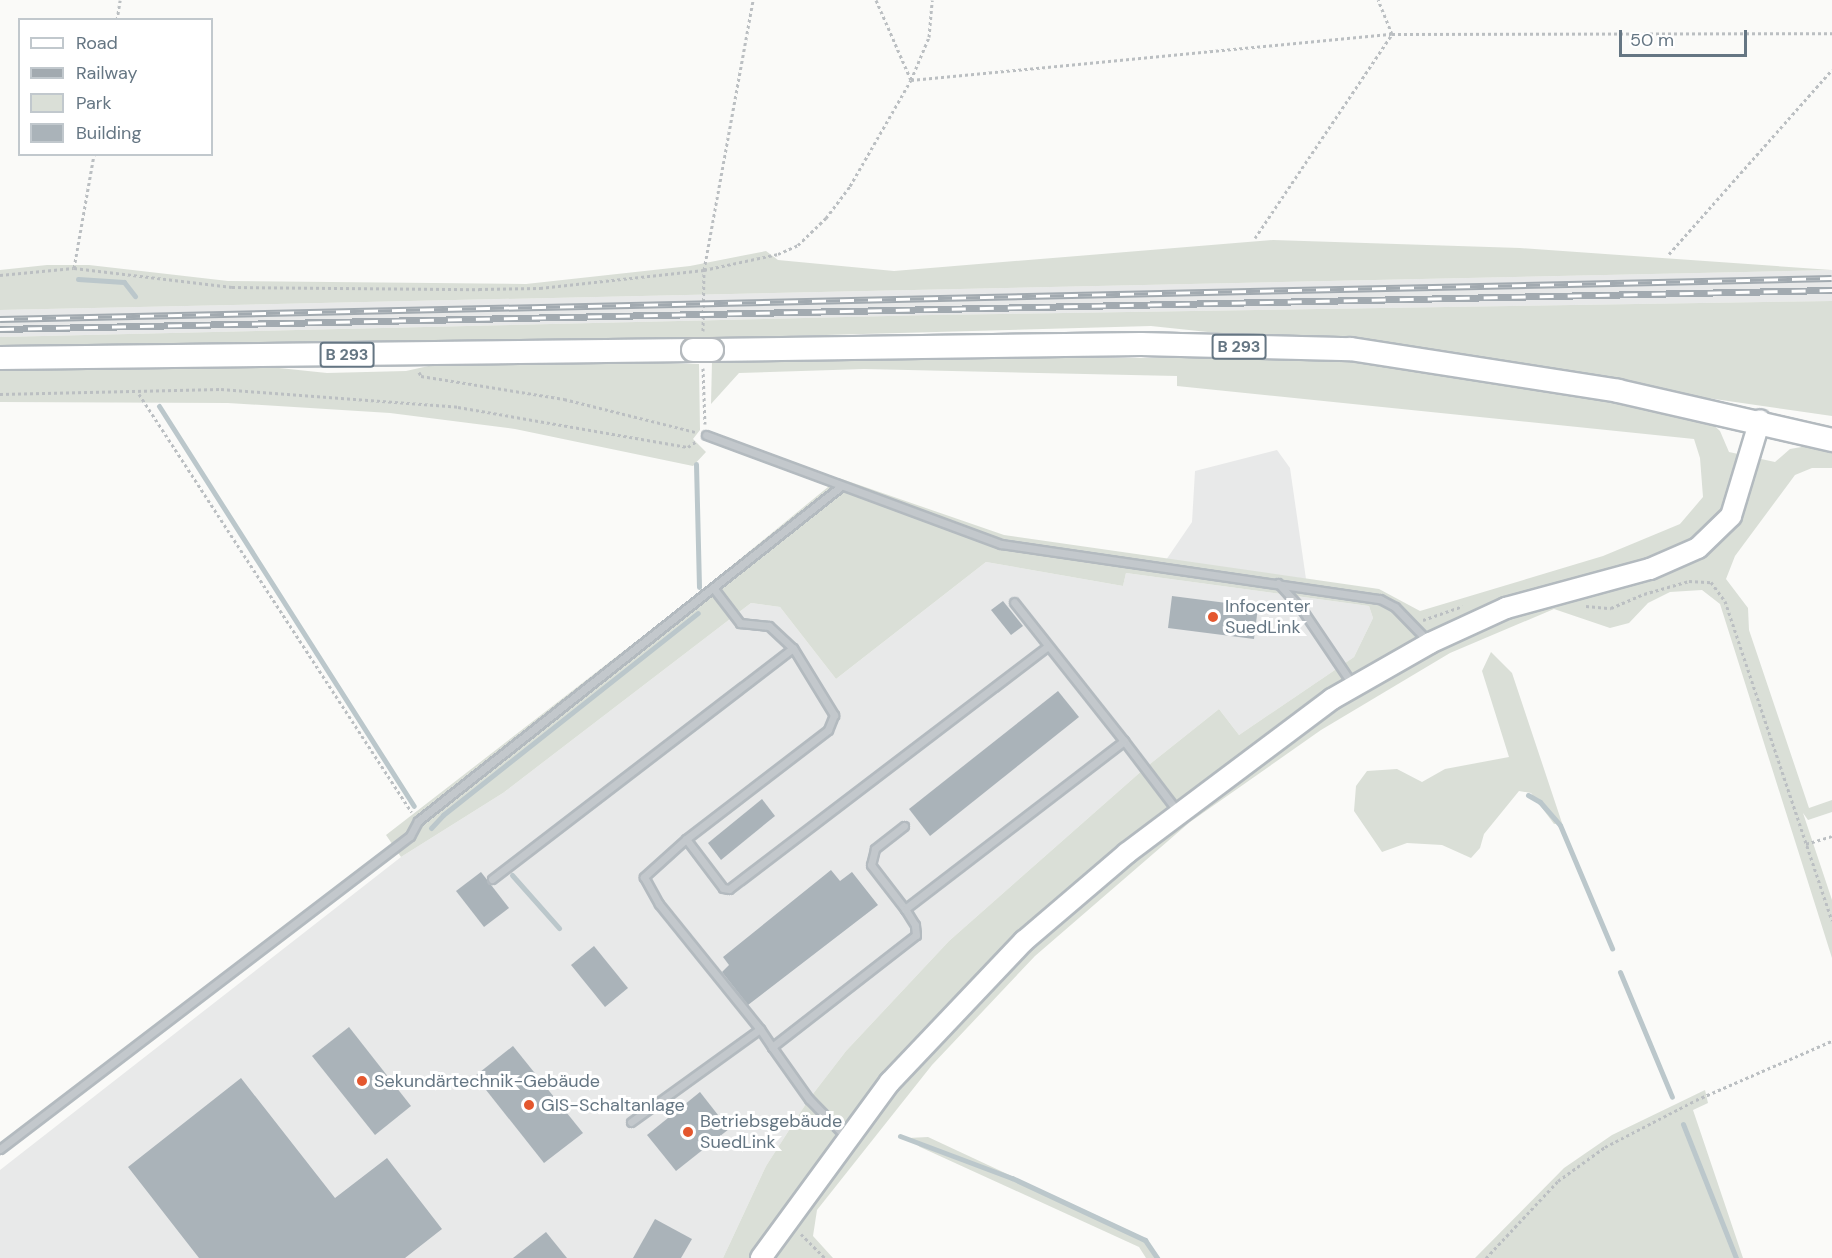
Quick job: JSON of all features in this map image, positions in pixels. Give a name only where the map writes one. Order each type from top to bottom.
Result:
[{"type":"main road","name":"B 293","points":[[0,358],[1141,344],[1351,350],[1504,370],[1760,420],[1832,440]]},
{"type":"main road","points":[[761,1258],[897,1073],[1024,941],[1178,812],[1354,686],[1430,643],[1506,608],[1650,569],[1698,548],[1731,516],[1760,420]]},
{"type":"lane","points":[[706,435],[840,487],[1001,544],[1380,598],[1414,623],[1430,643]]},
{"type":"lane","points":[[0,1149],[410,836],[418,821],[840,487]]},
{"type":"lane","points":[[1278,584],[1303,611],[1354,686]]},
{"type":"lane","points":[[714,589],[740,623],[769,626],[793,648],[834,715],[828,730],[686,839],[644,877],[645,884],[760,1029],[810,1099],[847,1138]]},
{"type":"lane","points":[[1014,602],[1178,812]]},
{"type":"lane","points":[[686,839],[723,888],[729,889],[1048,646]]},
{"type":"lane","points":[[492,879],[793,648]]},
{"type":"lane","points":[[905,909],[1124,741]]},
{"type":"lane","points":[[772,1047],[916,935],[915,925],[905,909],[871,865],[875,849],[904,826]]},
{"type":"lane","points":[[631,1122],[760,1029]]},
{"type":"path","points":[[117,18],[120,0]]},
{"type":"path","points":[[706,435],[703,350],[704,270],[753,0]]},
{"type":"path","points":[[876,0],[911,80]]},
{"type":"path","points":[[0,275],[74,268],[232,286],[479,290],[540,288],[704,270],[778,254],[798,245],[826,218],[850,186],[911,80],[929,37],[932,0]]},
{"type":"path","points":[[1378,0],[1392,34]]},
{"type":"path","points":[[911,80],[1392,34],[1832,33]]},
{"type":"path","points":[[1255,238],[1392,34]]},
{"type":"path","points":[[1669,254],[1832,70]]},
{"type":"path","points":[[74,268],[94,156]]},
{"type":"path","points":[[410,354],[421,376],[564,399],[706,435]]},
{"type":"path","points":[[0,394],[139,394],[221,389],[458,407],[688,447],[706,435]]},
{"type":"path","points":[[139,394],[418,821]]},
{"type":"path","points":[[1582,605],[1611,608],[1689,581],[1711,582],[1725,601],[1832,921]]},
{"type":"path","points":[[1806,844],[1832,836]]},
{"type":"path","points":[[1486,1258],[1558,1181],[1605,1147],[1696,1100],[1832,1041]]},
{"type":"path","points":[[787,1220],[825,1258]]},
{"type":"shaded area","points":[[1832,270],[1832,301],[930,315],[0,337],[0,310]]},
{"type":"shaded area","points":[[1277,450],[1290,468],[1306,579],[1166,560],[1192,522],[1195,471]]},
{"type":"shaded area","points":[[986,562],[1123,586],[1126,573],[1369,606],[1373,618],[1354,657],[1239,735],[1219,709],[1145,768],[949,941],[846,1051],[809,1099],[766,1166],[723,1258],[0,1258],[0,1170],[401,857],[503,793],[751,603],[780,607],[836,679]]},
{"type":"green space","points":[[1273,240],[1520,248],[1832,270],[0,310],[0,270],[47,265],[89,265],[228,281],[526,284],[690,266],[766,251],[778,260],[894,271]]},
{"type":"green space","points":[[1832,301],[1832,416],[1361,348],[1151,326],[643,340],[0,347],[0,337],[930,315]]},
{"type":"green space","points":[[927,358],[1330,358],[1605,396],[1707,419],[1720,431],[1729,452],[1775,462],[1790,449],[1813,445],[1832,449],[1832,468],[1812,468],[1795,475],[1735,556],[1726,579],[1748,608],[1749,630],[1809,808],[1832,800],[1832,812],[1808,820],[1803,813],[1832,900],[1832,958],[1720,604],[1702,590],[1670,592],[1648,603],[1629,623],[1610,628],[1554,609],[1450,653],[1321,730],[1190,822],[1035,956],[932,1065],[817,1210],[813,1236],[833,1258],[723,1258],[766,1166],[809,1099],[846,1051],[949,941],[1145,768],[1219,709],[1239,735],[1354,657],[1373,618],[1369,606],[1126,573],[1123,586],[986,562],[836,679],[780,607],[751,603],[503,793],[401,857],[386,835],[696,595],[839,478],[1004,535],[1379,589],[1420,611],[1603,556],[1680,524],[1703,497],[1700,458],[1694,439],[1177,386],[1177,376],[864,369],[739,373],[711,404],[712,361]]},
{"type":"green space","points":[[587,361],[699,364],[700,430],[693,439],[706,452],[693,466],[515,429],[390,413],[228,403],[0,402],[0,367],[260,366],[327,373],[406,371],[433,365]]},
{"type":"green space","points":[[1491,652],[1512,673],[1562,823],[1554,824],[1531,793],[1519,791],[1484,834],[1480,848],[1471,858],[1442,845],[1407,843],[1382,852],[1354,811],[1356,786],[1367,771],[1397,769],[1422,782],[1445,769],[1509,757],[1482,671]]},
{"type":"green space","points":[[1705,1090],[1708,1103],[1693,1110],[1743,1258],[1475,1258],[1564,1168],[1612,1135]]},
{"type":"green space","points":[[928,1137],[1145,1238],[1160,1258],[1146,1258],[1139,1247],[920,1147],[908,1138]]},
{"type":"building","name":"Infocenter SuedLink","points":[[1172,596],[1258,607],[1254,639],[1168,628]]},
{"type":"building","points":[[1003,601],[1023,626],[1011,635],[991,610]]},
{"type":"building","points":[[1058,691],[1079,717],[930,836],[909,809]]},
{"type":"building","points":[[762,799],[775,816],[721,860],[708,843]]},
{"type":"building","points":[[831,870],[840,881],[852,872],[878,905],[748,1005],[722,972],[729,965],[723,957]]},
{"type":"building","points":[[481,872],[509,908],[484,927],[456,891]]},
{"type":"building","points":[[594,946],[628,988],[605,1007],[571,965]]},
{"type":"building","name":"Sekundärtechnik-Gebäude","points":[[349,1027],[411,1106],[375,1135],[312,1056]]},
{"type":"building","name":"GIS-Schaltanlage","points":[[513,1046],[583,1133],[544,1163],[475,1076]]},
{"type":"building","points":[[241,1078],[335,1198],[387,1158],[442,1229],[405,1258],[199,1258],[128,1167]]},
{"type":"building","name":"Betriebsgebäude SuedLink","points":[[700,1092],[729,1129],[676,1171],[647,1135]]},
{"type":"building","points":[[655,1219],[692,1239],[681,1258],[633,1258]]},
{"type":"building","points":[[546,1232],[567,1258],[513,1258]]},
{"type":"waterway","points":[[78,279],[124,282],[135,296]]},
{"type":"waterway","points":[[159,406],[414,806]]},
{"type":"waterway","points":[[696,464],[699,587]]},
{"type":"waterway","points":[[431,828],[443,815],[698,613]]},
{"type":"waterway","points":[[1528,795],[1540,802],[1560,825],[1612,948]]},
{"type":"waterway","points":[[512,875],[559,928]]},
{"type":"waterway","points":[[1620,972],[1672,1097]]},
{"type":"waterway","points":[[1683,1124],[1736,1258]]},
{"type":"waterway","points":[[900,1136],[1012,1178],[1145,1240],[1157,1258]]},
{"type":"railway","points":[[0,319],[1832,278]]},
{"type":"railway","points":[[0,329],[1832,290]]},
{"type":"place","name":"Infocenter SuedLink","points":[[1213,617]]},
{"type":"place","name":"Sekundärtechnik-Gebäude","points":[[362,1081]]},
{"type":"place","name":"GIS-Schaltanlage","points":[[529,1105]]},
{"type":"place","name":"Betriebsgebäude SuedLink","points":[[688,1132]]}]
